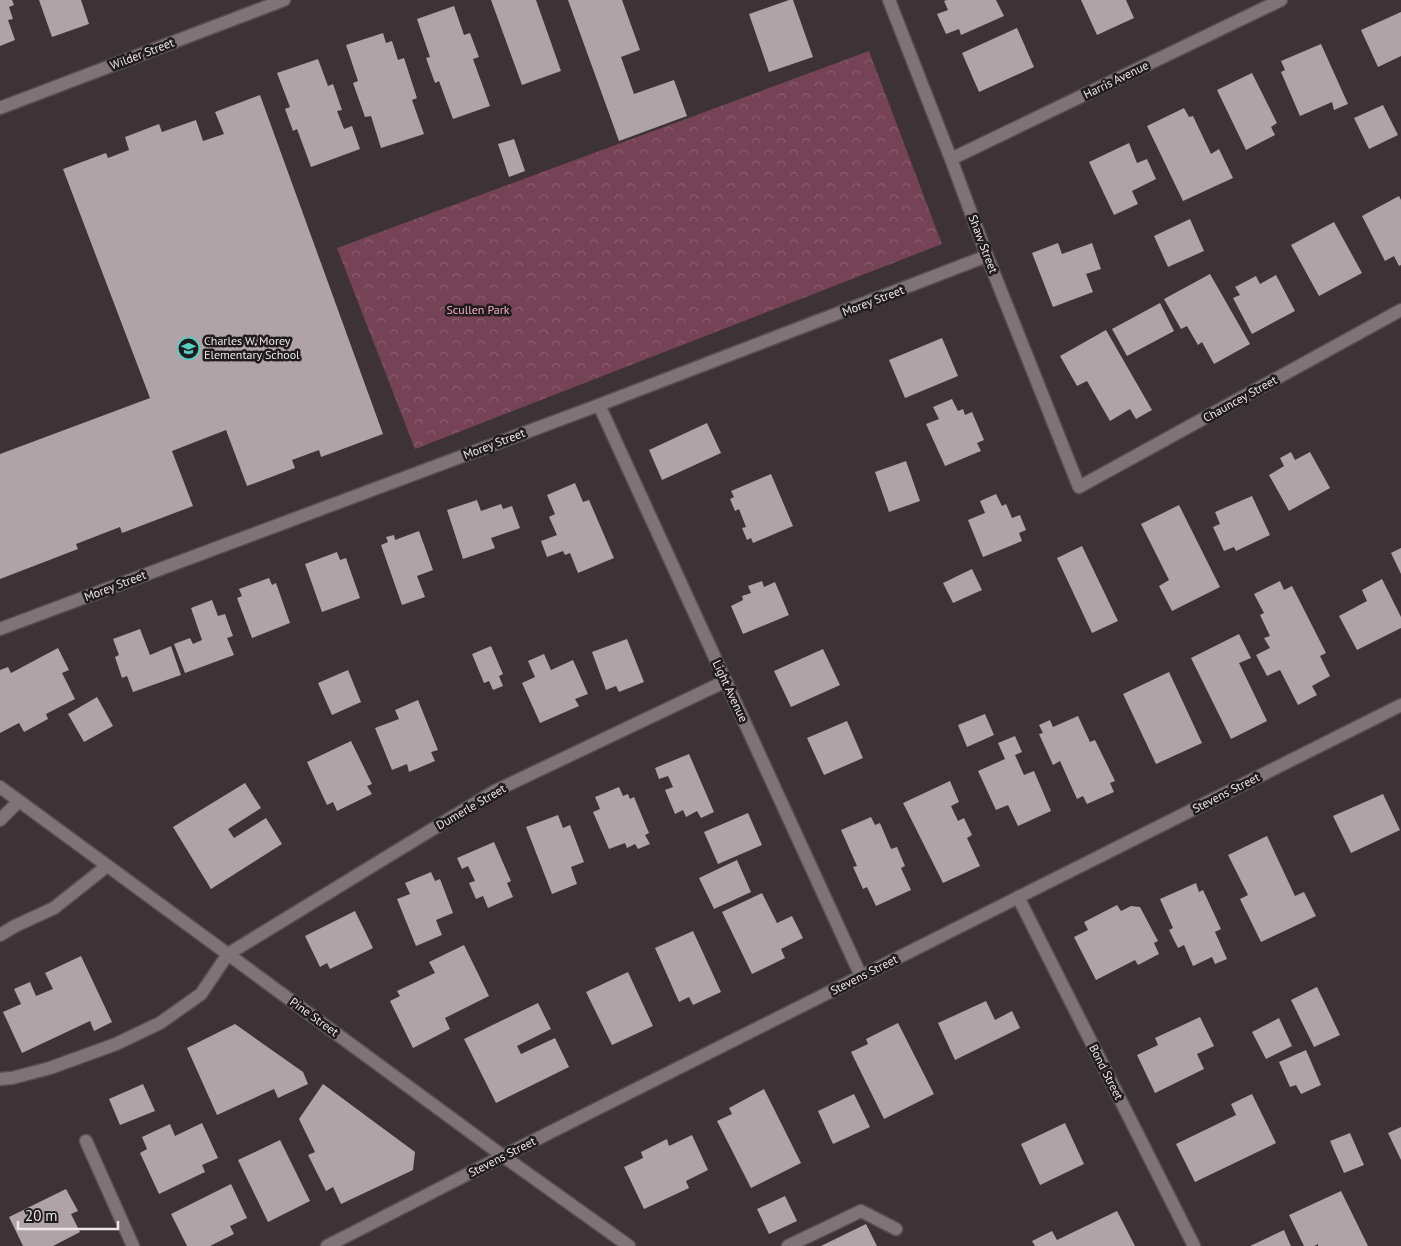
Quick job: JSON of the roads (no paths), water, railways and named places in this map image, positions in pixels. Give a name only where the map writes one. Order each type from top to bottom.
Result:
[{"type":"street","name":"Wilder Street","points":[[0,108],[284,0]]},
{"type":"street","name":"Shaw Street","points":[[889,0],[987,256],[1079,487]]},
{"type":"street","name":"Harris Avenue","points":[[951,159],[1281,0]]},
{"type":"street","name":"Morey Street","points":[[0,629],[599,405],[987,256]]},
{"type":"street","name":"Chauncey Street","points":[[1079,487],[1401,310]]},
{"type":"street","name":"Light Avenue","points":[[599,405],[861,976]]},
{"type":"street","name":"Dumerle Street","points":[[228,954],[496,791],[726,681]]},
{"type":"street","name":"Stevens Street","points":[[327,1246],[1401,705]]},
{"type":"street","name":"Pine Street","points":[[0,787],[503,1156],[629,1246]]},
{"type":"street","points":[[0,820],[19,801]]},
{"type":"street","points":[[0,935],[54,908],[107,866]]},
{"type":"street","name":"Bond Street","points":[[1018,897],[1194,1246]]},
{"type":"street","points":[[0,1079],[12,1078],[50,1068],[116,1044],[160,1023],[201,994],[228,954]]},
{"type":"street","points":[[86,1141],[133,1246]]},
{"type":"street","points":[[788,1246],[862,1211],[896,1229]]},
{"type":"place","name":"Charles W. Morey Elementary School","points":[[188,348]]},
{"type":"park label","name":"Scullen Park","points":[[478,310]]}]
